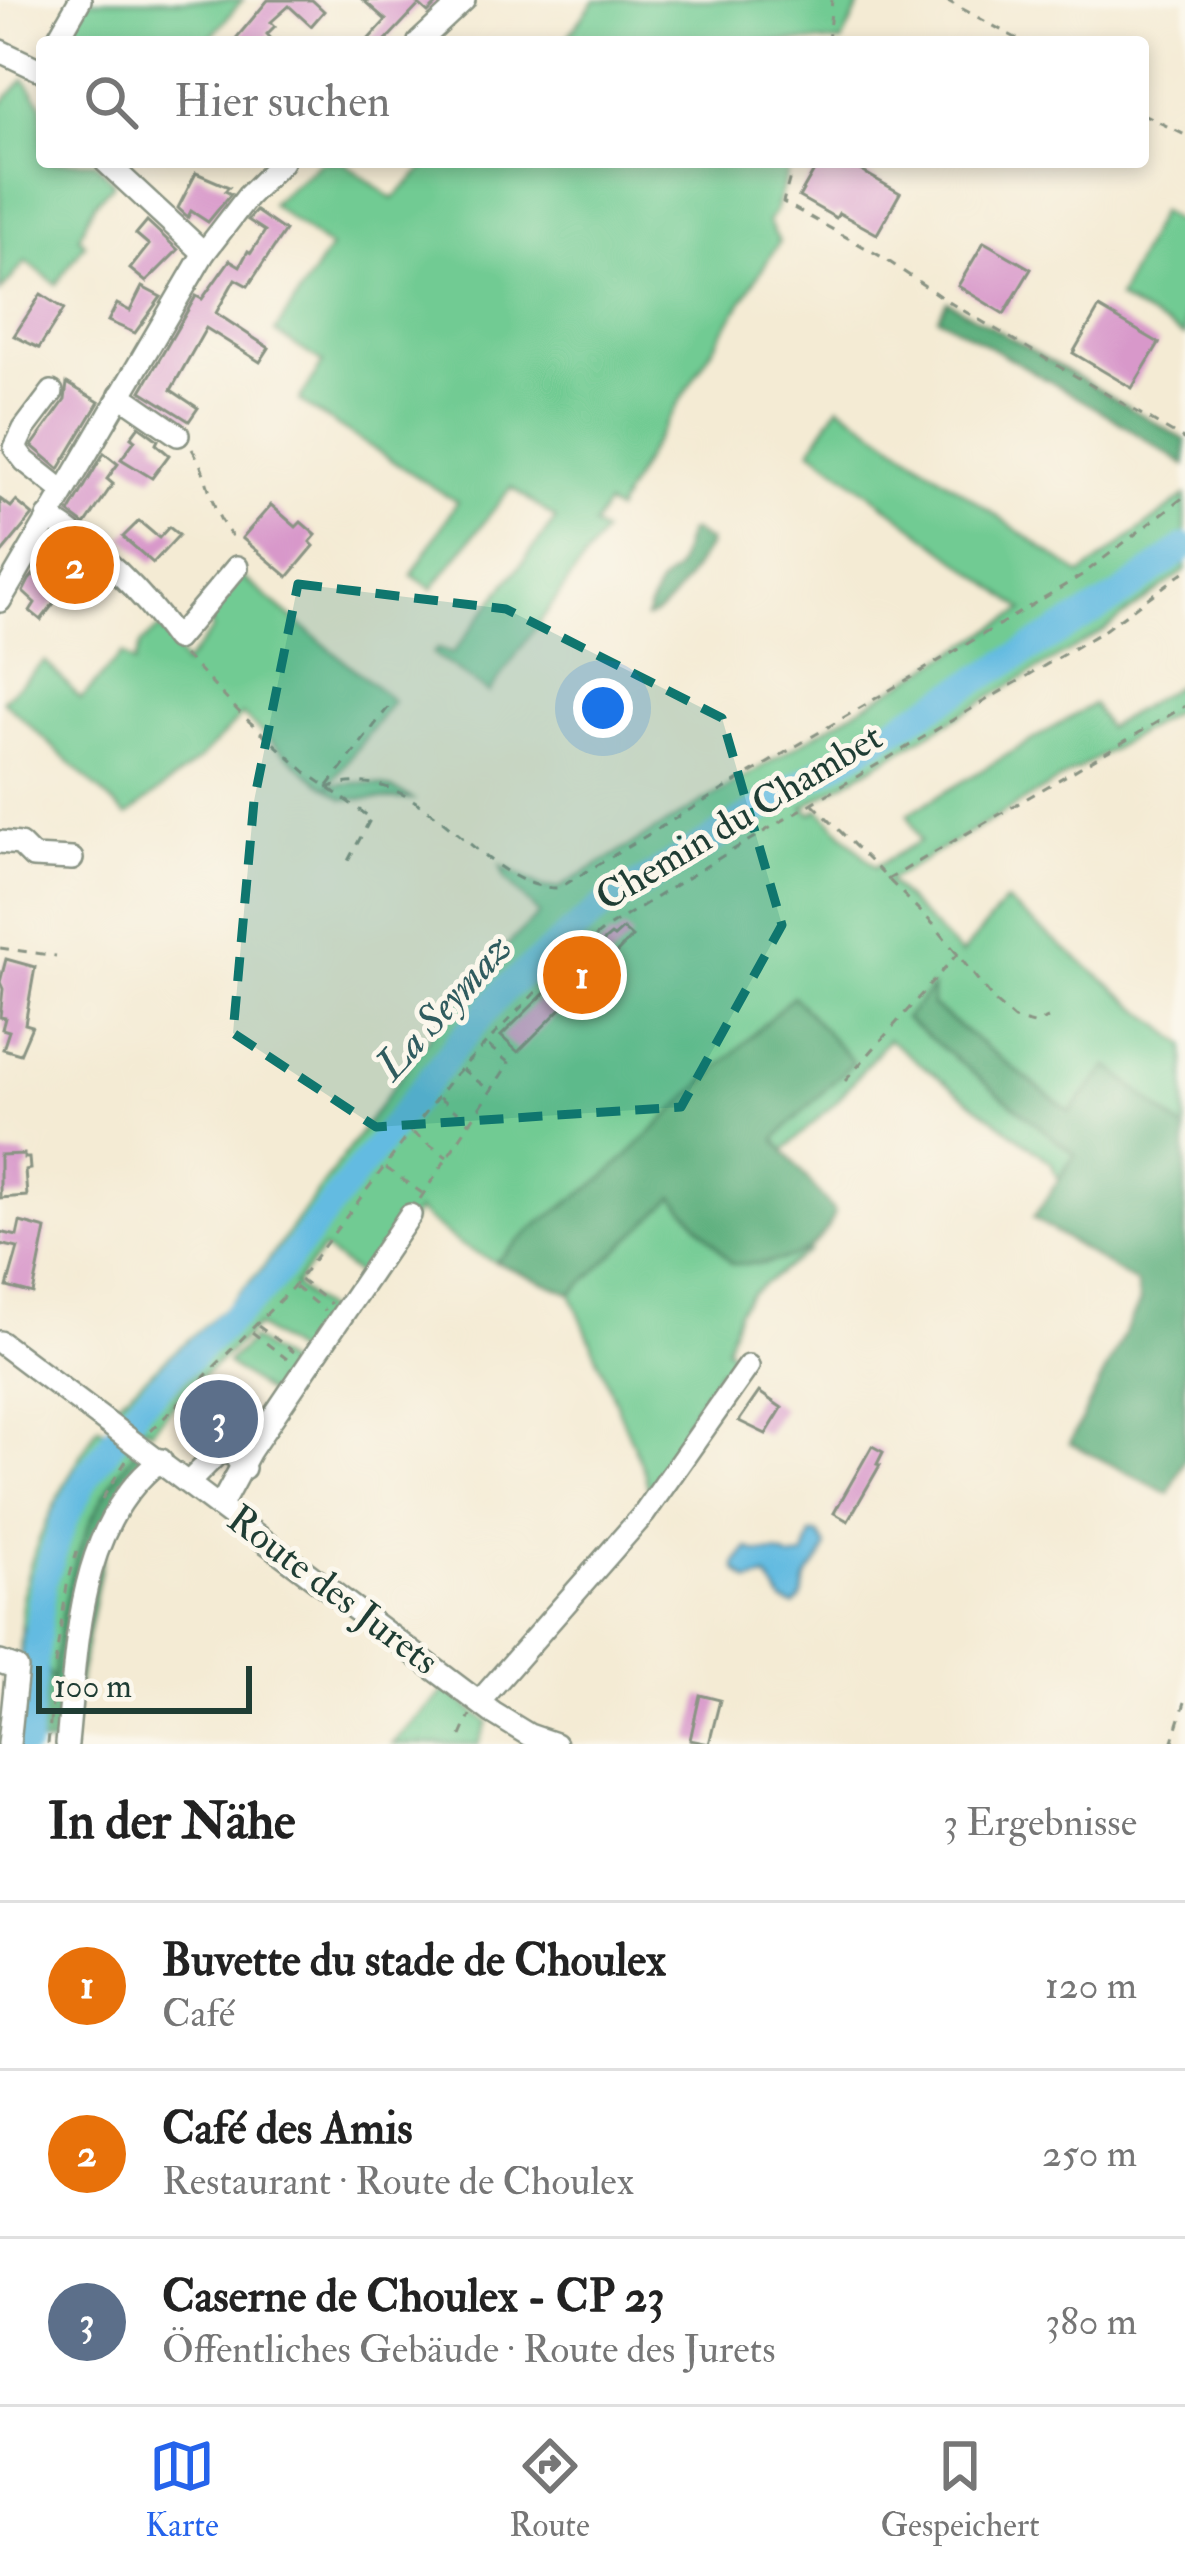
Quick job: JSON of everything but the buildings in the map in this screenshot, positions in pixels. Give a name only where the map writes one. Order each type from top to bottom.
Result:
[{"type":"street","points":[[59,36],[80,0]]},
{"type":"street","points":[[425,36],[464,0]]},
{"type":"street","points":[[0,51],[36,69]]},
{"type":"street","points":[[112,168],[204,253]]},
{"type":"street","points":[[3,587],[204,253],[276,168]]},
{"type":"street","points":[[52,392],[8,444],[62,491]]},
{"type":"street","points":[[120,395],[178,435]]},
{"type":"street","points":[[48,517],[119,571],[176,639],[237,567]]},
{"type":"street","points":[[0,842],[20,844],[33,857],[72,860]]},
{"type":"street","points":[[221,1505],[250,1451],[410,1215]]},
{"type":"street","name":"Route des Jurets","points":[[5,1358],[101,1417],[190,1481],[479,1702],[512,1725],[554,1744]]},
{"type":"street","points":[[479,1702],[644,1514],[748,1366]]},
{"type":"street","points":[[190,1481],[220,1451],[233,1455],[244,1468]]},
{"type":"street","points":[[67,1744],[90,1572],[125,1496],[161,1460]]},
{"type":"street","points":[[0,1662],[17,1668],[9,1744]]},
{"type":"path","points":[[829,36],[832,0]]},
{"type":"path","points":[[947,0],[1012,36]]},
{"type":"path","points":[[1149,117],[1185,135]]},
{"type":"path","points":[[792,168],[783,202],[1185,440]]},
{"type":"path","points":[[178,435],[205,470],[217,517],[232,536]]},
{"type":"path","points":[[327,788],[350,782],[395,788],[501,866],[544,888],[559,888],[1094,568],[1185,496]]},
{"type":"path","name":"Chemin du Chambet","points":[[139,1444],[293,1286],[461,1068],[573,954],[605,929],[812,802],[1103,631],[1185,571]]},
{"type":"path","points":[[176,639],[188,662],[258,730],[371,818],[348,861]]},
{"type":"path","points":[[327,788],[392,701]]},
{"type":"path","points":[[887,880],[1185,706]]},
{"type":"path","points":[[812,802],[959,952],[996,1004],[1014,1019],[1034,1024],[1048,1018]]},
{"type":"path","points":[[0,947],[56,956]]},
{"type":"path","points":[[845,1082],[959,952]]},
{"type":"path","points":[[410,1215],[509,1063],[484,1041]]},
{"type":"path","points":[[461,1068],[491,1091]]},
{"type":"path","points":[[438,1097],[470,1123]]},
{"type":"path","points":[[411,1132],[447,1157]]},
{"type":"path","points":[[384,1166],[423,1194]]},
{"type":"path","points":[[299,1279],[341,1317]]},
{"type":"path","points":[[293,1286],[341,1317]]},
{"type":"path","points":[[257,1325],[307,1367]]},
{"type":"path","points":[[250,1331],[307,1367]]},
{"type":"path","points":[[1172,1744],[1185,1702]]},
{"type":"highlighted area","points":[[298,584],[506,609],[722,718],[782,925],[681,1107],[376,1127],[233,1033],[254,801]]},
{"type":"green space","points":[[86,0],[242,0],[212,36],[66,36]]},
{"type":"green space","points":[[595,0],[862,0],[845,36],[568,36]]},
{"type":"green space","points":[[24,79],[36,96],[36,168],[100,168],[114,183],[94,204],[79,237],[85,244],[56,284],[26,261],[0,292],[0,106]]},
{"type":"green space","points":[[314,168],[351,168],[393,199],[425,168],[789,168],[768,221],[779,242],[616,511],[606,505],[593,526],[603,533],[489,693],[433,654],[437,649],[452,654],[556,519],[511,487],[432,589],[412,575],[457,502],[299,401],[323,363],[275,332],[330,248],[271,204]]},
{"type":"green space","points":[[1160,211],[1185,228],[1185,336],[1118,299]]},
{"type":"green space","points":[[947,301],[1185,440],[1185,465],[938,317]]},
{"type":"green space","points":[[839,405],[1081,575],[1185,496],[1185,571],[1103,631],[804,807],[812,814],[819,809],[875,867],[920,841],[908,814],[1093,704],[1107,728],[1185,680],[1185,706],[888,881],[961,955],[1006,901],[1185,1045],[1185,1131],[1109,1066],[1070,1112],[932,1005],[932,990],[906,1019],[1075,1155],[1058,1179],[1051,1162],[888,1039],[837,1101],[783,1151],[775,1139],[853,1062],[793,997],[603,1179],[495,1262],[459,1244],[417,1211],[369,1283],[323,1249],[294,1285],[335,1318],[306,1360],[257,1326],[181,1396],[151,1431],[145,1426],[140,1432],[109,1409],[226,1307],[263,1268],[465,987],[539,914],[505,879],[501,866],[544,888],[559,888],[1024,610],[811,449]]},
{"type":"green space","points":[[692,531],[708,541],[708,547],[672,599],[646,618],[658,586],[676,570]]},
{"type":"green space","points":[[240,575],[393,701],[329,786],[372,784],[412,799],[343,799],[242,715],[199,760],[127,816],[3,700],[45,661],[81,699],[122,654],[134,664],[141,644],[159,628],[184,665],[212,630],[207,609]]},
{"type":"green space","points":[[932,988],[932,1006],[1070,1112],[1109,1066],[1185,1131],[1185,1458],[1169,1494],[1070,1443],[1140,1302],[1136,1283],[1033,1218],[1075,1155],[905,1018]]},
{"type":"green space","points":[[793,996],[853,1062],[775,1139],[835,1213],[817,1241],[780,1260],[732,1264],[674,1197],[571,1294],[495,1262],[603,1179]]},
{"type":"green space","points":[[674,1196],[732,1264],[765,1264],[810,1250],[750,1294],[738,1311],[726,1348],[742,1360],[730,1375],[720,1370],[684,1424],[684,1442],[649,1492],[571,1294]]},
{"type":"green space","points":[[252,1339],[297,1371],[277,1400],[227,1363]]},
{"type":"green space","points":[[98,1426],[136,1451],[116,1476],[86,1531],[68,1590],[53,1683],[24,1633],[22,1602],[46,1522]]},
{"type":"green space","points":[[141,1445],[161,1460],[109,1525],[67,1744],[14,1744],[22,1629],[53,1681],[69,1585],[88,1527]]},
{"type":"green space","points":[[446,1690],[488,1722],[478,1744],[392,1744]]},
{"type":"water","points":[[811,1534],[818,1534],[826,1546],[794,1606],[783,1602],[767,1577],[749,1581],[736,1570],[748,1548],[790,1558],[804,1556]]},
{"type":"waterway","name":"La Seymaz","points":[[26,1744],[43,1583],[64,1520],[86,1478],[139,1405],[268,1285],[505,989],[600,909],[1121,595],[1185,547]]},
{"type":"place","name":"Café des Amis","points":[[75,565]]},
{"type":"place","name":"Buvette du stade de Choulex","points":[[582,975]]},
{"type":"place","name":"Caserne de Choulex - CP 23","points":[[219,1419]]}]
